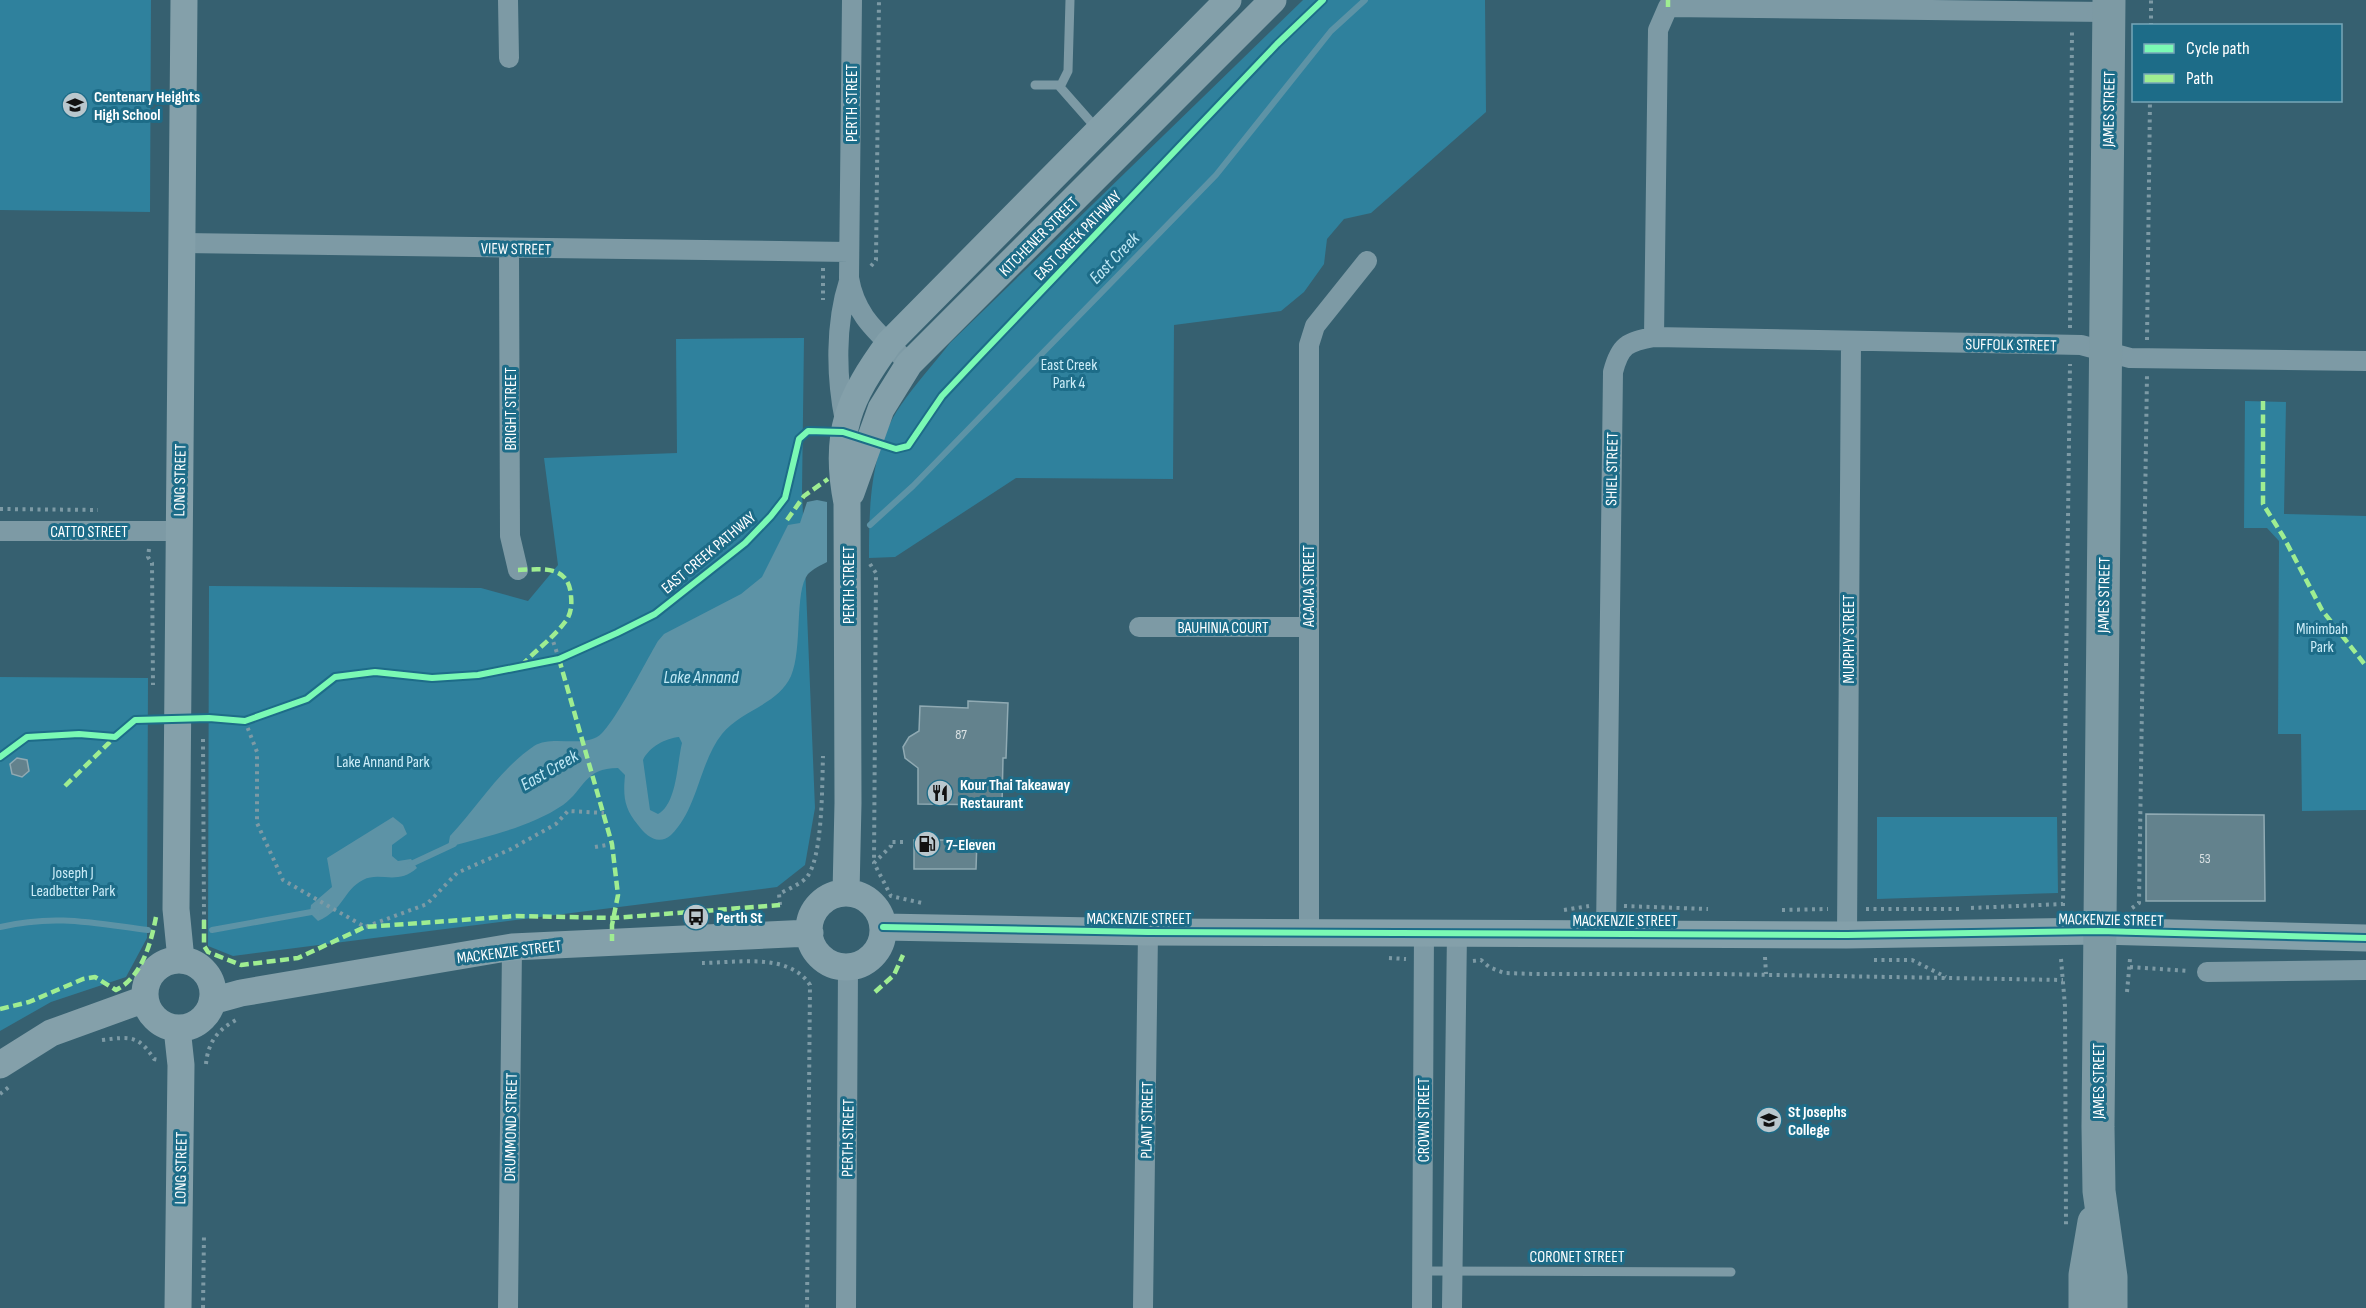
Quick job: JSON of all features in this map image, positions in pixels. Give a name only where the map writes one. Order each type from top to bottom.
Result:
[{"type":"highway","name":"JAMES STREET","points":[[2109,6],[2099,931],[2099,1191],[2111,1277],[2111,1308]]},
{"type":"highway","name":"JAMES STREET","points":[[2085,1308],[2085,1275],[2099,1191]]},
{"type":"main road","name":"LONG STREET","points":[[181,960],[176,919],[190,719],[178,531],[184,0]]},
{"type":"main road","name":"KITCHENER STREET","points":[[845,421],[858,389],[890,343],[1228,0]]},
{"type":"main road","name":"KITCHENER STREET","points":[[848,503],[881,409],[909,364],[1273,0]]},
{"type":"main road","name":"PERTH STREET","points":[[845,421],[842,477],[857,557],[846,893]]},
{"type":"main road","points":[[846,893],[867,899],[880,916],[883,927],[883,938],[874,955],[867,962],[848,967],[825,960],[814,948],[810,933],[813,916],[822,902],[846,893]]},
{"type":"main road","name":"MACKENZIE STREET","points":[[883,927],[1148,932],[1847,935],[2099,931],[2366,938]]},
{"type":"main road","name":"MACKENZIE STREET","points":[[212,1001],[241,993],[512,947],[810,933]]},
{"type":"main road","points":[[181,960],[202,969],[209,979],[212,1001],[203,1018],[195,1024],[177,1028],[156,1020],[149,1011],[145,999],[145,990],[153,971],[161,965],[181,960]]},
{"type":"main road","points":[[10,1073],[51,1033],[145,999]]},
{"type":"main road","name":"LONG STREET","points":[[177,1028],[181,1065],[178,1308]]},
{"type":"street","points":[[508,0],[509,58]]},
{"type":"street","name":"PERTH STREET","points":[[852,0],[849,278],[853,300],[862,316],[909,364]]},
{"type":"street","points":[[1654,338],[1658,30],[1668,7],[2109,6]]},
{"type":"street","name":"VIEW STREET","points":[[183,243],[849,252]]},
{"type":"street","name":"BRIGHT STREET","points":[[509,248],[510,536],[518,570]]},
{"type":"street","name":"ACACIA STREET","points":[[1309,931],[1307,627],[1309,345],[1316,326],[1367,261]]},
{"type":"street","name":"PERTH STREET","points":[[845,421],[840,395],[841,306],[849,278]]},
{"type":"street","name":"SUFFOLK STREET","points":[[1654,338],[2081,345],[2130,358],[2366,361]]},
{"type":"street","name":"SHIEL STREET","points":[[1606,933],[1612,372],[1618,354],[1631,341],[1654,338]]},
{"type":"street","name":"MURPHY STREET","points":[[1847,935],[1851,343]]},
{"type":"street","name":"CATTO STREET","points":[[0,531],[178,531]]},
{"type":"street","name":"BAUHINIA COURT","points":[[1139,627],[1307,627]]},
{"type":"street","name":"PLANT STREET","points":[[1143,1308],[1148,932]]},
{"type":"street","name":"CROWN STREET","points":[[1422,1308],[1424,932]]},
{"type":"street","name":"CROWN STREET","points":[[1452,1308],[1457,932]]},
{"type":"street","name":"DRUMMOND STREET","points":[[508,1308],[512,947]]},
{"type":"street","name":"PERTH STREET","points":[[846,1308],[848,967]]},
{"type":"street","points":[[2207,972],[2366,970]]},
{"type":"lane","points":[[1060,85],[1068,71],[1070,0]]},
{"type":"lane","points":[[1035,85],[1060,85]]},
{"type":"lane","points":[[1060,85],[1098,131]]},
{"type":"lane","name":"CORONET STREET","points":[[1423,1271],[1731,1272]]},
{"type":"path","points":[[871,266],[876,260],[877,250],[879,0]]},
{"type":"path","points":[[2151,0],[2151,24]]},
{"type":"path","points":[[2070,329],[2072,29]]},
{"type":"path","points":[[2147,341],[2150,102]]},
{"type":"path","points":[[2063,907],[2070,364]]},
{"type":"path","points":[[2132,908],[2139,903],[2147,374]]},
{"type":"path","points":[[0,509],[106,510]]},
{"type":"path","points":[[151,531],[148,557],[152,563],[153,687]]},
{"type":"path","points":[[857,557],[876,573],[874,863]]},
{"type":"path","points":[[551,635],[555,659],[568,654]]},
{"type":"path","points":[[236,720],[245,721],[256,717]]},
{"type":"path","points":[[190,719],[204,920]]},
{"type":"path","points":[[245,721],[257,752],[257,823],[283,880],[365,927],[427,904],[457,873],[512,849],[556,824],[568,811],[604,813]]},
{"type":"path","points":[[780,905],[779,894],[806,879],[813,867],[822,808],[823,748]]},
{"type":"path","points":[[868,866],[891,846],[891,842],[903,842]]},
{"type":"path","points":[[595,847],[612,844]]},
{"type":"path","points":[[1766,948],[1766,974]]},
{"type":"path","points":[[1389,958],[1424,959]]},
{"type":"path","points":[[1766,958],[1776,958]]},
{"type":"path","points":[[1456,959],[1481,960],[1489,967],[1515,974],[1766,974],[2063,980]]},
{"type":"path","points":[[2061,959],[2066,1226]]},
{"type":"path","points":[[2127,993],[2130,959]]},
{"type":"path","points":[[1869,960],[1912,960],[1947,977]]},
{"type":"path","points":[[783,964],[805,977],[810,985],[807,1308]]},
{"type":"path","points":[[2130,967],[2207,972]]},
{"type":"path","points":[[206,1073],[209,1050],[214,1037],[225,1026],[240,1018]]},
{"type":"path","points":[[92,1042],[135,1038],[145,1044],[154,1059],[163,1061]]},
{"type":"path","points":[[0,1094],[10,1073]]},
{"type":"path","points":[[203,1308],[204,1226]]},
{"type":"green space","name":"Centenary Heights High School","points":[[0,0],[151,0],[150,212],[0,210]]},
{"type":"green space","name":"East Creek Park 4","points":[[1303,0],[1485,0],[1486,112],[1371,213],[1344,219],[1327,239],[1324,264],[1304,292],[1281,311],[1174,325],[1173,479],[1016,478],[895,557],[869,558],[871,498],[877,459],[891,422],[912,389],[950,343]]},
{"type":"green space","name":"Lake Annand Park","points":[[804,338],[802,491],[815,808],[805,865],[777,887],[233,956],[208,946],[209,586],[481,588],[528,601],[558,565],[544,458],[677,453],[676,339]]},
{"type":"green space","name":"Minimbah Park","points":[[2245,401],[2286,402],[2284,514],[2366,516],[2366,810],[2302,811],[2301,734],[2278,734],[2279,541],[2267,528],[2244,528]]},
{"type":"green space","name":"Joseph J Leadbetter Park","points":[[0,677],[148,678],[147,938],[126,977],[51,1002],[0,1031]]},
{"type":"green space","points":[[1877,817],[2057,817],[2058,893],[1877,899]]},
{"type":"water","name":"Lake Annand","points":[[817,500],[827,502],[827,562],[810,572],[804,582],[801,593],[797,651],[791,676],[777,694],[739,719],[722,734],[708,758],[687,812],[671,835],[657,840],[641,829],[633,819],[625,796],[625,775],[618,768],[591,775],[563,805],[536,820],[448,847],[450,836],[490,788],[510,766],[534,746],[549,741],[589,740],[603,732],[620,709],[664,634],[741,594],[762,577],[788,525],[800,523],[807,502]],"holes":[[[679,737],[682,743],[673,792],[664,809],[658,814],[650,810],[643,760],[649,751],[663,741]]]},
{"type":"water","points":[[393,817],[403,825],[407,834],[392,845],[392,856],[398,861],[411,859],[417,868],[403,876],[363,880],[351,889],[334,911],[318,921],[310,913],[311,905],[332,887],[327,858]]},
{"type":"building","points":[[968,701],[1008,703],[1002,805],[918,804],[918,768],[905,758],[903,747],[909,737],[919,731],[920,706],[968,708]]},
{"type":"building","points":[[17,758],[27,760],[29,771],[22,777],[12,774],[10,764]]},
{"type":"building","points":[[2146,814],[2264,815],[2265,901],[2146,901]]},
{"type":"building","points":[[914,840],[977,840],[976,869],[914,869]]},
{"type":"waterway","name":"East Creek","points":[[870,525],[913,486],[1216,175],[1331,31],[1365,0]]},
{"type":"waterway","name":"East Creek","points":[[409,865],[454,844]]},
{"type":"waterway","name":"East Creek","points":[[212,930],[317,911]]},
{"type":"waterway","name":"East Creek","points":[[0,927],[56,920],[148,930]]},
{"type":"marked path","points":[[1668,0],[1668,7]]},
{"type":"marked path","points":[[2263,401],[2263,504],[2283,536],[2322,610],[2366,666]]},
{"type":"marked path","points":[[787,520],[804,496],[828,479]]},
{"type":"marked path","points":[[518,570],[537,569],[560,574],[569,586],[571,599],[570,613],[565,622],[522,665]]},
{"type":"marked path","points":[[559,659],[612,844],[618,895],[612,925],[612,941]]},
{"type":"marked path","points":[[65,786],[115,737]]},
{"type":"marked path","points":[[204,920],[204,946],[208,952],[241,965],[298,958],[365,927],[516,916],[613,918],[780,905]]},
{"type":"marked path","points":[[0,1009],[29,1002],[83,979],[95,977],[116,990],[133,977],[139,968],[148,948],[156,917]]},
{"type":"marked path","points":[[875,992],[894,975],[903,955]]},
{"type":"cycle path","name":"EAST CREEK PATHWAY","points":[[0,757],[27,737],[79,734],[115,737],[135,720],[209,718],[245,721],[307,699],[335,677],[375,672],[432,678],[478,675],[559,659],[655,614],[745,543],[771,516],[785,498],[799,439],[808,431],[843,432],[896,449],[908,446],[942,396],[1277,44],[1323,0]]},
{"type":"cycle path","points":[[883,927],[1148,932],[1847,935],[2099,931],[2366,938]]},
{"type":"place","name":"Centenary Heights High School","points":[[75,105]]},
{"type":"place","name":"Kour Thai Takeaway Restaurant","points":[[940,793]]},
{"type":"place","name":"7-Eleven","points":[[927,844]]},
{"type":"place","name":"Perth St","points":[[696,917]]},
{"type":"place","name":"St Josephs College","points":[[1769,1120]]}]
